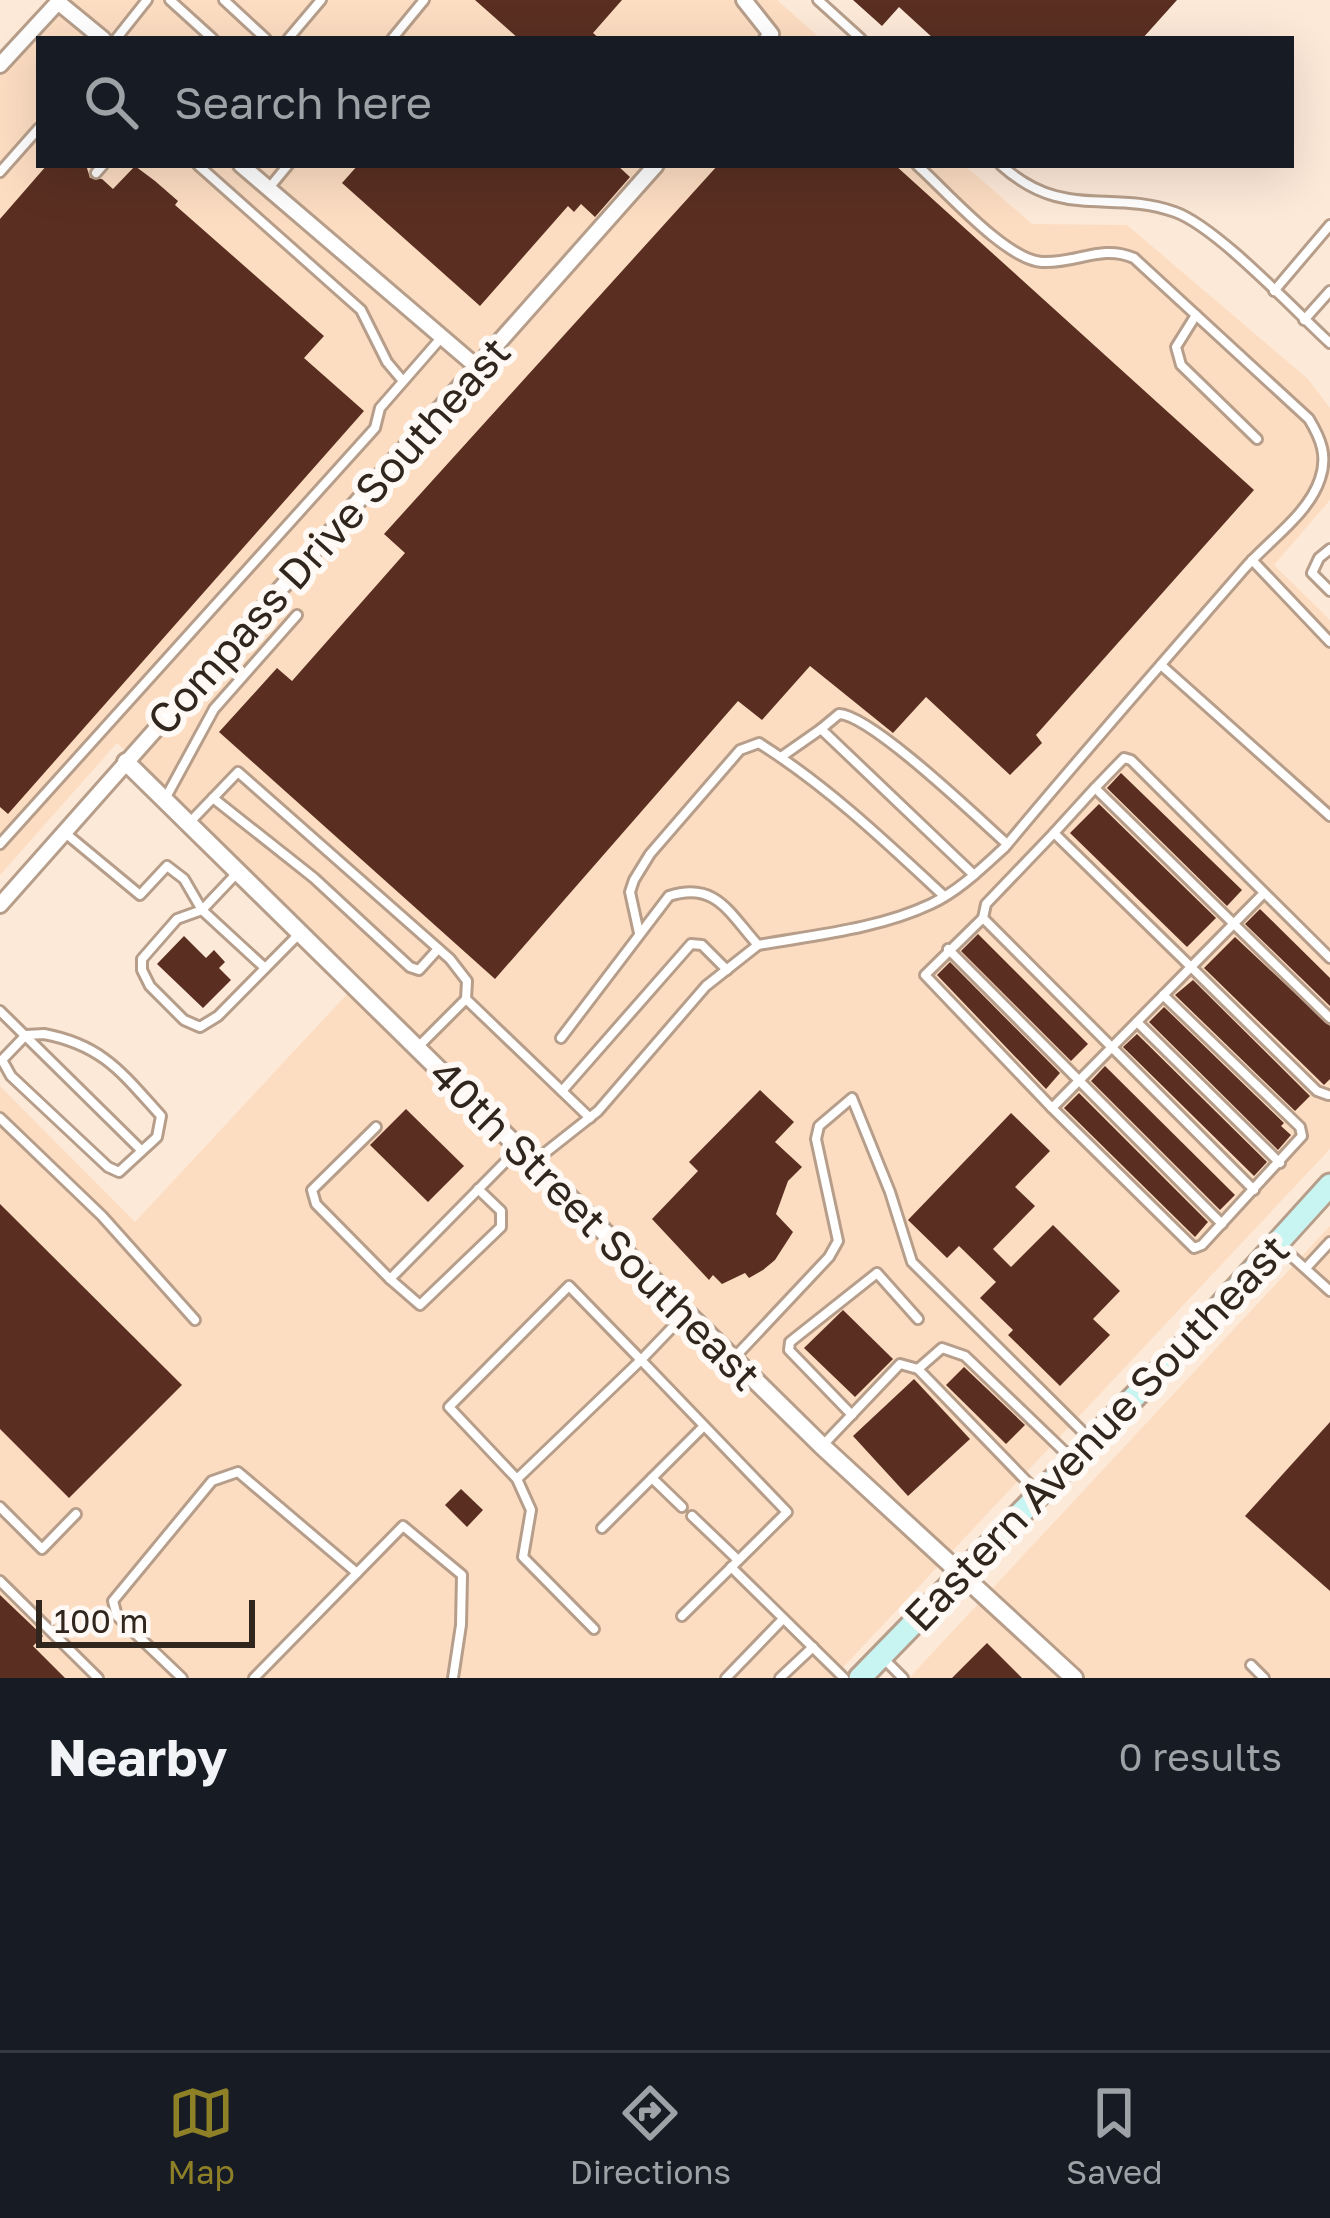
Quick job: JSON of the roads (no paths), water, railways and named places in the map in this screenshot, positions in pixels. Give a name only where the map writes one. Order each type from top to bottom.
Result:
[{"type":"main road","name":"Eastern Avenue Southeast","points":[[860,1678],[1073,1460],[1330,1185]]},
{"type":"street","points":[[744,0],[771,36]]},
{"type":"street","points":[[0,65],[59,1],[100,36]]},
{"type":"street","points":[[244,168],[477,367]]},
{"type":"street","name":"Compass Drive Southeast","points":[[0,905],[653,168]]},
{"type":"street","name":"40th Street Southeast","points":[[126,762],[822,1446],[1074,1678]]},
{"type":"lane","points":[[118,36],[147,0]]},
{"type":"lane","points":[[170,0],[210,36]]},
{"type":"lane","points":[[224,0],[263,36]]},
{"type":"lane","points":[[290,36],[321,0]]},
{"type":"lane","points":[[394,36],[424,0]]},
{"type":"lane","points":[[818,0],[858,36]]},
{"type":"lane","points":[[0,172],[36,131]]},
{"type":"lane","points":[[96,173],[100,168]]},
{"type":"lane","points":[[201,168],[361,310],[387,362],[403,381]]},
{"type":"lane","points":[[268,189],[286,168]]},
{"type":"lane","points":[[533,1162],[590,1118],[706,986],[758,945],[860,927],[931,904],[974,875],[1007,844],[1252,560],[1303,508],[1319,483],[1325,460],[1309,419],[1134,258],[1116,250],[1036,262],[1007,246],[920,168]]},
{"type":"lane","points":[[1006,168],[1051,198],[1176,212],[1204,228],[1330,343]]},
{"type":"lane","points":[[1274,292],[1330,225]]},
{"type":"lane","points":[[1304,320],[1330,291]]},
{"type":"lane","points":[[1196,315],[1176,347],[1181,365],[1257,439]]},
{"type":"lane","points":[[0,844],[375,428],[380,408],[442,337]]},
{"type":"lane","points":[[1330,549],[1312,573],[1330,591]]},
{"type":"lane","points":[[1252,560],[1330,641]]},
{"type":"lane","points":[[165,800],[214,709],[297,616]]},
{"type":"lane","points":[[1161,665],[1330,816]]},
{"type":"lane","points":[[781,757],[839,714],[850,714],[898,749],[1007,844]]},
{"type":"lane","points":[[821,729],[974,875]]},
{"type":"lane","points":[[640,933],[630,892],[650,854],[740,750],[759,743],[860,819],[944,896]]},
{"type":"lane","points":[[1163,995],[1300,1127],[1298,1144],[1202,1245],[1187,1246],[925,976],[983,918],[986,904],[1124,758],[1330,958]]},
{"type":"lane","points":[[188,823],[238,772],[438,949],[467,981],[466,999],[417,1048]]},
{"type":"lane","points":[[1095,788],[1330,1018]]},
{"type":"lane","points":[[213,798],[314,878],[410,967],[419,970],[438,949]]},
{"type":"lane","points":[[64,832],[140,895],[167,866],[184,879],[202,910],[265,968]]},
{"type":"lane","points":[[1054,833],[1317,1091],[1329,1095]]},
{"type":"lane","points":[[238,872],[202,910],[177,919],[142,959],[150,986],[184,1020],[200,1027],[209,1023],[300,933]]},
{"type":"lane","points":[[561,1037],[669,896],[692,888],[712,895],[758,945]]},
{"type":"lane","points":[[1052,1108],[1264,892]]},
{"type":"lane","points":[[983,918],[1254,1190]]},
{"type":"lane","points":[[562,1091],[691,944],[702,945],[727,970]]},
{"type":"lane","points":[[948,949],[1222,1223]]},
{"type":"lane","points":[[466,999],[590,1118]]},
{"type":"lane","points":[[0,1011],[140,1149]]},
{"type":"lane","points":[[1137,1022],[1280,1163]]},
{"type":"lane","points":[[44,1034],[75,1040],[110,1059],[161,1116],[157,1137],[140,1149],[119,1172],[108,1168],[11,1076],[2,1060],[26,1035],[44,1034]]},
{"type":"lane","points":[[733,1359],[829,1257],[838,1241],[817,1139],[819,1126],[852,1098],[912,1262],[1091,1440]]},
{"type":"lane","points":[[0,1118],[102,1216],[195,1320]]},
{"type":"lane","points":[[376,1127],[313,1190],[316,1204],[420,1305],[501,1227],[501,1211],[478,1190]]},
{"type":"lane","points":[[390,1279],[519,1148]]},
{"type":"lane","points":[[1306,1268],[1330,1242]]},
{"type":"lane","points":[[1277,1243],[1330,1291]]},
{"type":"lane","points":[[852,1415],[789,1350],[790,1342],[877,1273],[918,1319]]},
{"type":"lane","points":[[594,1629],[523,1557],[531,1510],[517,1479],[449,1407],[569,1286],[788,1512],[682,1616]]},
{"type":"lane","points":[[517,1479],[686,1312]]},
{"type":"lane","points":[[918,1369],[942,1348],[965,1356],[1073,1460]]},
{"type":"lane","points":[[822,1446],[900,1364],[918,1369],[1040,1494]]},
{"type":"lane","points":[[602,1528],[703,1427]]},
{"type":"lane","points":[[182,1678],[117,1616],[113,1601],[212,1481],[238,1472],[357,1573]]},
{"type":"lane","points":[[652,1478],[682,1507]]},
{"type":"lane","points":[[0,1507],[42,1549],[76,1514]]},
{"type":"lane","points":[[692,1516],[844,1678]]},
{"type":"lane","points":[[254,1678],[403,1526],[462,1575],[453,1678]]},
{"type":"lane","points":[[0,1581],[98,1678]]},
{"type":"lane","points":[[726,1678],[784,1619]]},
{"type":"lane","points":[[780,1678],[813,1647]]},
{"type":"lane","points":[[881,1657],[903,1678]]},
{"type":"lane","points":[[1251,1665],[1264,1678]]}]
